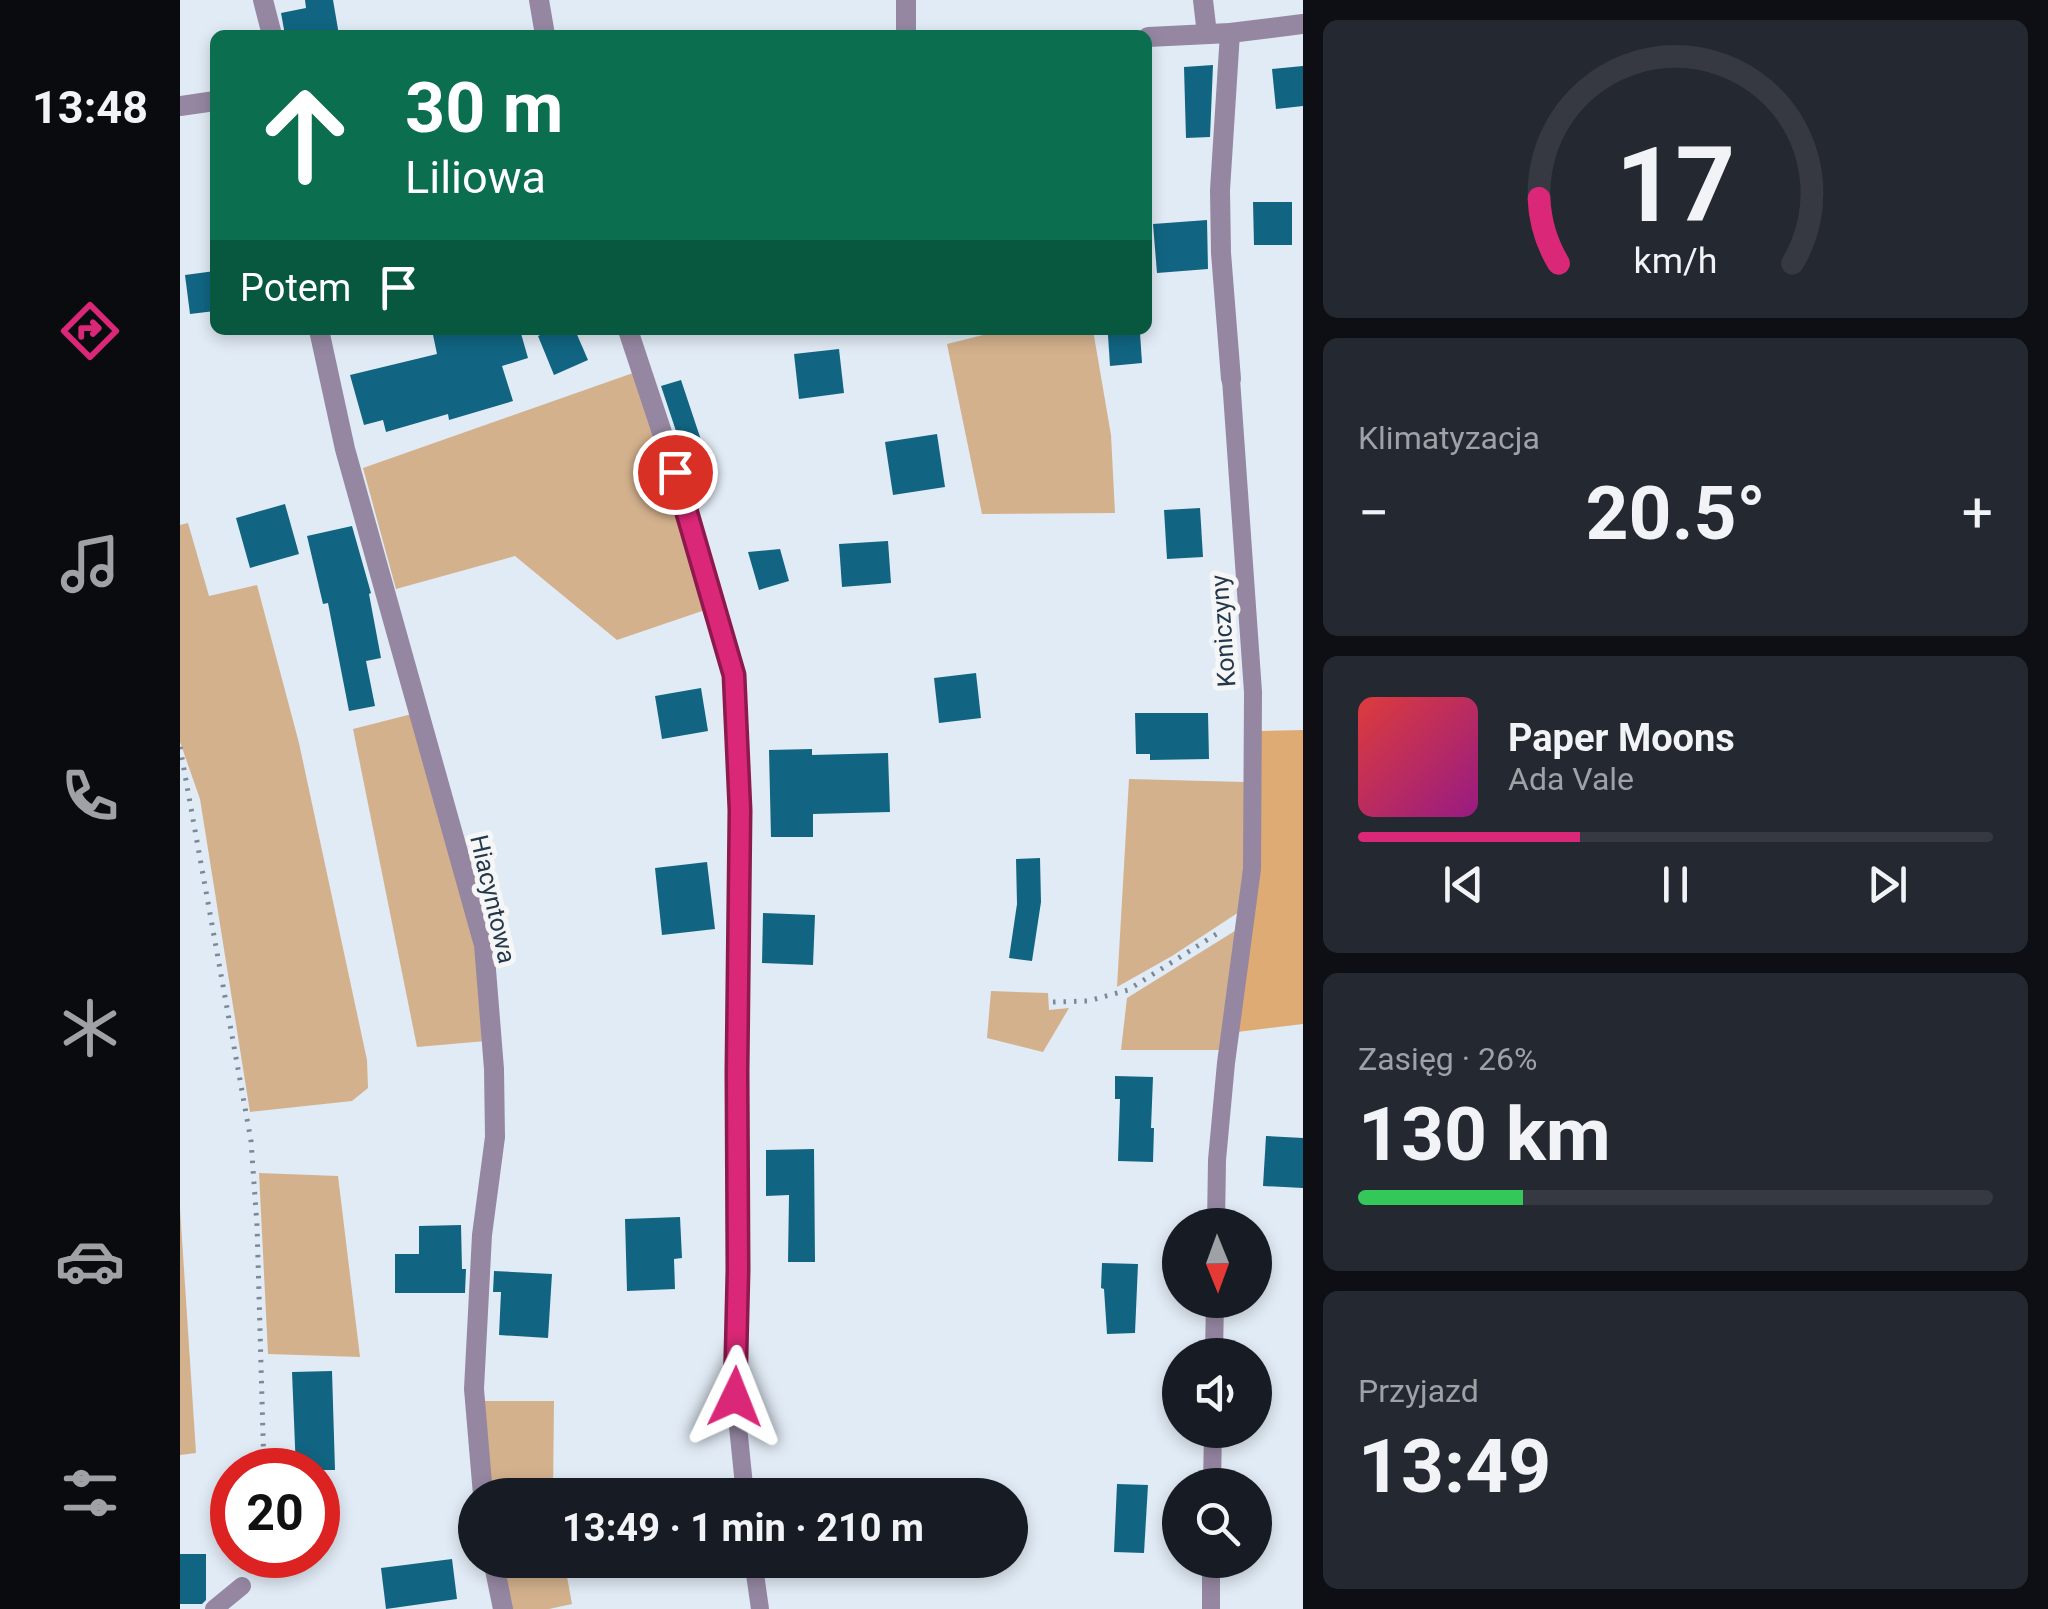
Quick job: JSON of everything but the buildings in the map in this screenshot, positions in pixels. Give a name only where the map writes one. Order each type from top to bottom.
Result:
[{"type":"street","points":[[263,0],[271,30]]},
{"type":"street","points":[[539,0],[543,30]]},
{"type":"street","points":[[906,0],[906,30]]},
{"type":"street","points":[[1203,0],[1207,34]]},
{"type":"street","points":[[1152,37],[1303,24]]},
{"type":"street","name":"Koniczyny","points":[[1230,33],[1220,190],[1230,379]]},
{"type":"street","points":[[180,106],[210,101]]},
{"type":"street","name":"Hiacyntowa","points":[[320,335],[345,449],[484,945],[495,1136],[482,1235],[474,1389],[482,1478]]},
{"type":"street","points":[[630,335],[687,508],[734,675],[740,810],[738,1270]]},
{"type":"street","points":[[496,1578],[502,1609]]},
{"type":"lane","name":"Koniczyny","points":[[1217,1208],[1226,1063],[1252,869],[1253,692],[1230,379]]},
{"type":"lane","points":[[738,1270],[735,1397],[743,1478]]},
{"type":"lane","points":[[756,1578],[760,1609]]},
{"type":"lane","points":[[1211,1609],[1212,1578]]},
{"type":"lane","points":[[214,1609],[242,1586]]},
{"type":"path","points":[[180,748],[251,1141],[263,1448]]},
{"type":"path","points":[[1053,1002],[1088,1002],[1128,990],[1246,915]]},
{"type":"shaded area","points":[[983,335],[1094,335],[1111,435],[1115,513],[982,514],[947,344]]},
{"type":"shaded area","points":[[633,373],[708,609],[617,640],[515,556],[396,589],[363,468]]},
{"type":"shaded area","points":[[188,523],[209,596],[257,585],[299,743],[367,1060],[368,1088],[352,1101],[250,1112],[200,799],[180,742],[180,525]]},
{"type":"shaded area","points":[[412,714],[478,947],[486,1041],[417,1047],[353,729]]},
{"type":"shaded area","points":[[1303,730],[1303,1024],[1237,1032],[1261,731]]},
{"type":"shaded area","points":[[1129,779],[1245,782],[1246,867],[1239,912],[1117,987]]},
{"type":"shaded area","points":[[1238,929],[1221,1050],[1121,1050],[1127,998]]},
{"type":"shaded area","points":[[991,991],[1048,993],[1049,1010],[1069,1008],[1043,1052],[987,1038]]},
{"type":"shaded area","points":[[259,1173],[338,1176],[360,1357],[268,1354]]},
{"type":"shaded area","points":[[180,1208],[196,1453],[180,1455]]},
{"type":"shaded area","points":[[484,1401],[554,1401],[553,1478],[489,1478]]},
{"type":"shaded area","points":[[503,1578],[567,1578],[572,1604],[549,1609],[508,1609]]},
{"type":"route","points":[[675,472],[734,675],[740,810],[735,1397]]}]
